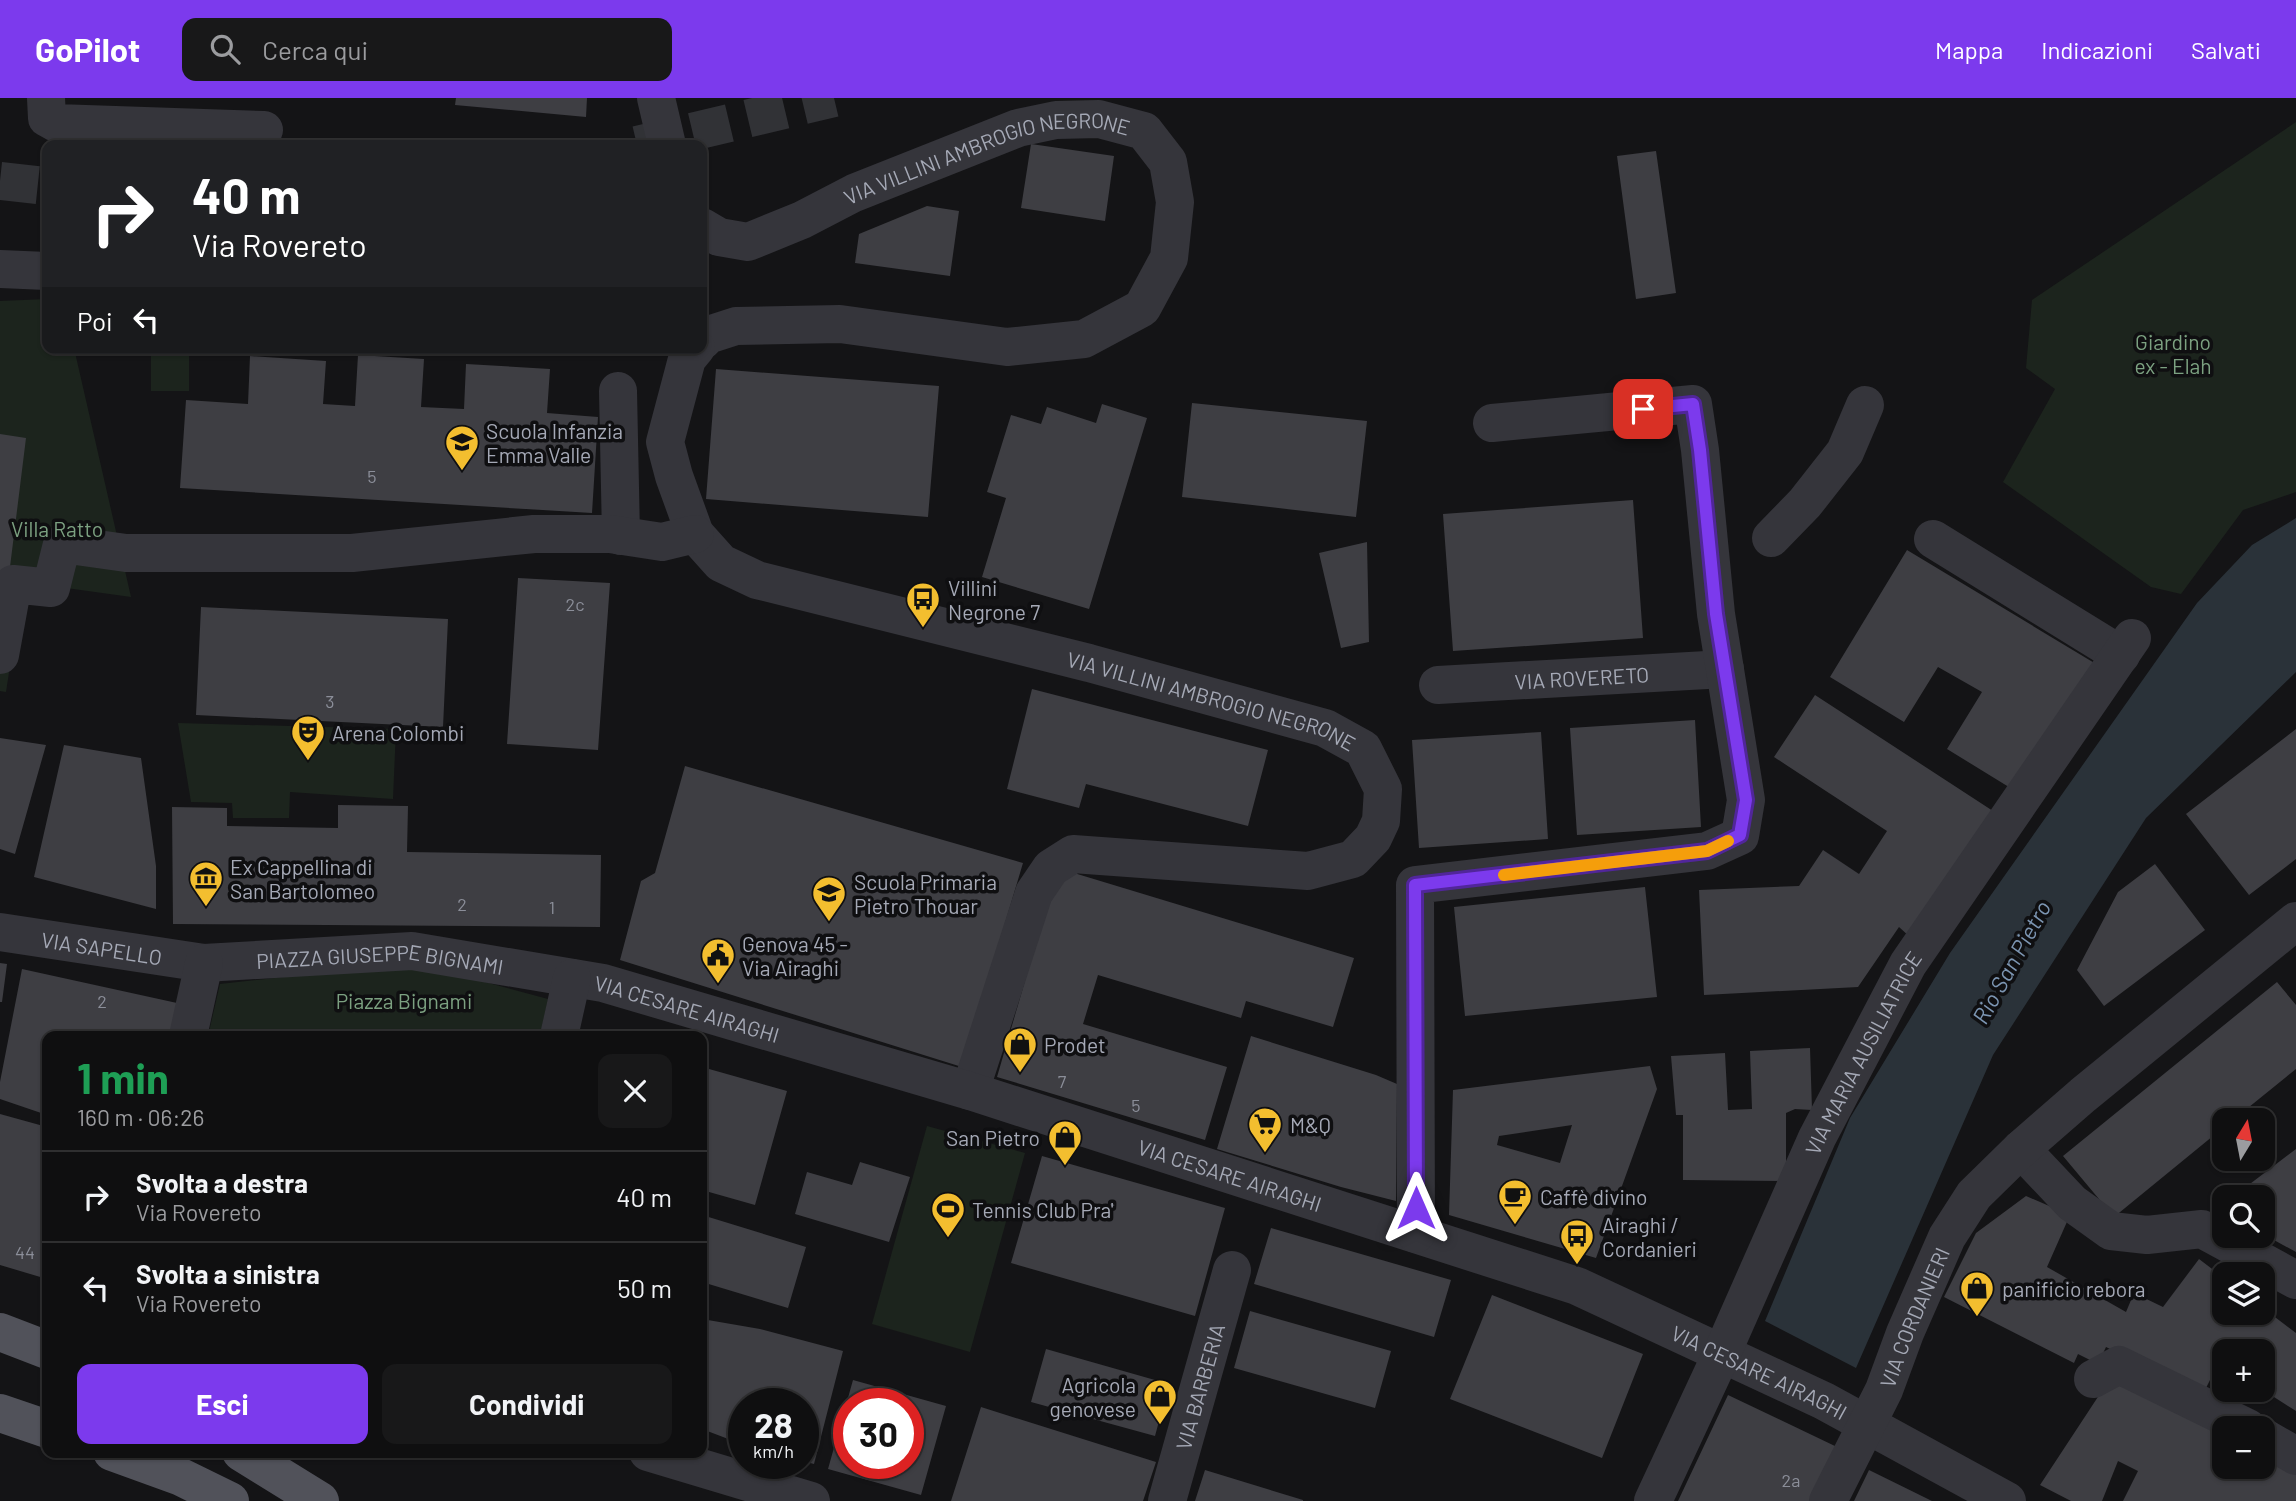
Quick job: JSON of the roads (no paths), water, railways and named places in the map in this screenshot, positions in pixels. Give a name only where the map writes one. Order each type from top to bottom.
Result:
[{"type":"main road","points":[[0,1332],[42,1348]]},
{"type":"main road","points":[[0,1413],[42,1427]]},
{"type":"main road","points":[[128,1458],[180,1477],[230,1501]]},
{"type":"main road","points":[[251,1458],[320,1501]]},
{"type":"street","points":[[46,98],[47,118],[56,123],[264,130]]},
{"type":"street","points":[[656,98],[666,140]]},
{"type":"street","name":"VIA VILLINI AMBROGIO NEGRONE","points":[[707,231],[719,237],[748,242],[802,220],[854,193],[1008,131],[1056,120],[1099,119],[1144,131],[1168,162],[1175,202],[1168,258],[1142,308],[1084,339],[1007,347],[840,324],[736,326],[707,337]]},
{"type":"street","points":[[0,269],[42,271]]},
{"type":"street","name":"VIA VILLINI AMBROGIO NEGRONE","points":[[691,354],[687,359],[665,442],[695,534],[721,564],[757,580],[1089,663],[1325,728],[1363,749],[1383,789],[1381,821],[1373,838],[1353,859],[1308,872],[1073,854],[1051,868],[1034,893],[970,1091]]},
{"type":"street","points":[[618,391],[621,536]]},
{"type":"street","points":[[1416,1234],[1415,885],[1707,851],[1740,835],[1746,800],[1716,614],[1693,404],[1492,423]]},
{"type":"street","points":[[1771,538],[1805,503],[1845,452],[1865,405]]},
{"type":"street","points":[[0,655],[13,584],[51,588],[62,544],[126,553],[352,553],[534,534],[610,534],[662,542],[695,534]]},
{"type":"street","name":"VIA MARIA AUSILIATRICE","points":[[1653,1501],[1818,1138],[1908,964],[2127,646],[1933,539]]},
{"type":"street","name":"VIA ROVERETO","points":[[1438,685],[1725,669]]},
{"type":"street","name":"VIA CORDANIERI","points":[[1828,1501],[1884,1390],[1905,1333],[1947,1237],[1975,1195],[2021,1149],[2083,1095],[2296,921]]},
{"type":"street","name":"VIA SAPELLO","points":[[0,932],[204,963]]},
{"type":"street","name":"PIAZZA GIUSEPPE BIGNAMI","points":[[204,963],[412,951],[572,978]]},
{"type":"street","points":[[189,1031],[204,963]]},
{"type":"street","points":[[560,1031],[572,978]]},
{"type":"street","name":"VIA CESARE AIRAGHI","points":[[572,978],[603,983],[970,1091],[1577,1286],[1824,1401],[2007,1501]]},
{"type":"street","points":[[2021,1149],[2072,1203],[2111,1231],[2147,1235],[2202,1229],[2296,1280]]},
{"type":"street","name":"VIA BARBERIA","points":[[1167,1501],[1232,1270]]},
{"type":"street","points":[[2093,1379],[2119,1365],[2223,1416]]},
{"type":"street","points":[[2275,1444],[2296,1456]]},
{"type":"street","points":[[668,1458],[811,1501]]},
{"type":"water","name":"Rio San Pietro","points":[[2296,518],[2296,672],[2146,818],[1993,1055],[1856,1368],[1765,1321],[1850,1118],[1950,953],[2197,603],[2252,545]]},
{"type":"tunnel","points":[[658,140],[834,98]]},
{"type":"tunnel","points":[[0,181],[42,185]]},
{"type":"place","name":"Scuola Infanzia Emma Valle","points":[[462,472]]},
{"type":"place","name":"Villini Negrone 7","points":[[923,629]]},
{"type":"place","name":"Arena Colombi","points":[[308,762]]},
{"type":"place","name":"Ex Cappellina di San Bartolomeo","points":[[206,908]]},
{"type":"place","name":"Scuola Primaria Pietro Thouar","points":[[829,923]]},
{"type":"place","name":"Genova 45 - Via Airaghi","points":[[718,985]]},
{"type":"place","name":"Prodet","points":[[1020,1074]]},
{"type":"place","name":"M&Q","points":[[1265,1154]]},
{"type":"place","name":"San Pietro","points":[[1065,1167]]},
{"type":"place","name":"Caffè divino","points":[[1515,1226]]},
{"type":"place","name":"Tennis Club Pra'","points":[[948,1239]]},
{"type":"place","name":"Airaghi / Cordanieri","points":[[1577,1266]]},
{"type":"place","name":"panificio rebora","points":[[1977,1318]]},
{"type":"place","name":"Agricola genovese","points":[[1160,1426]]},
{"type":"park label","name":"Giardino ex - Elah","points":[[2173,353]]},
{"type":"park label","name":"Villa Ratto","points":[[57,528]]},
{"type":"park label","name":"Piazza Bignami","points":[[404,1000]]}]
